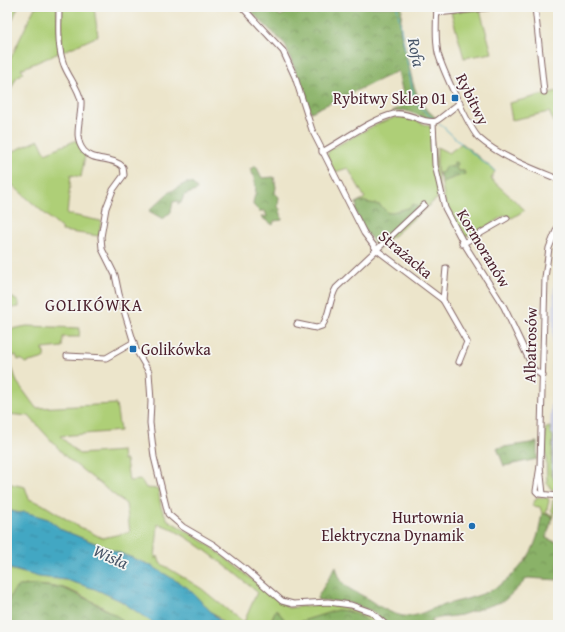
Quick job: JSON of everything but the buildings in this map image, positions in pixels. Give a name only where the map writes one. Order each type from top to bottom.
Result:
[{"type":"street","points":[[59,7],[61,55],[80,98],[81,109],[77,136],[80,145],[85,152],[92,156],[114,160],[123,167],[124,175],[114,190],[106,208],[101,237],[102,249],[115,275],[134,342],[151,379],[150,423],[154,457],[164,507],[171,519],[214,545],[285,603],[328,602],[351,605],[371,612],[386,625]]},
{"type":"street","name":"Strażacka","points":[[242,7],[283,50],[295,78],[312,130],[364,233],[377,250],[443,300]]},
{"type":"street","points":[[437,10],[495,7]]},
{"type":"street","points":[[535,7],[544,92]]},
{"type":"street","name":"Rybitwy","points":[[437,10],[436,28],[439,55],[460,103],[478,137],[494,148],[558,179]]},
{"type":"street","points":[[322,152],[379,120],[394,114],[406,114],[433,122],[438,121],[443,114],[460,103]]},
{"type":"street","name":"Kormoranów","points":[[433,122],[435,165],[445,208],[462,244],[504,307],[534,370],[543,376]]},
{"type":"street","points":[[297,324],[316,328],[322,326],[326,321],[331,298],[336,288],[424,205]]},
{"type":"street","points":[[462,244],[507,218]]},
{"type":"street","name":"Albatrosów","points":[[558,226],[551,242],[546,265],[540,466],[541,494],[558,496]]},
{"type":"street","name":"Strażacka","points":[[443,300],[446,268]]},
{"type":"street","points":[[443,300],[467,342],[459,362]]},
{"type":"street","points":[[67,356],[106,358],[134,342]]},
{"type":"shaded area","points":[[558,235],[558,485],[549,483],[555,241]]},
{"type":"green space","points":[[7,7],[18,7],[7,32]]},
{"type":"green space","points":[[35,7],[57,7],[59,53],[21,69],[24,72],[16,78],[7,98],[7,66]]},
{"type":"green space","points":[[61,7],[94,7],[98,36],[62,52]]},
{"type":"green space","points":[[246,7],[274,7],[280,16],[298,7],[402,7],[400,30],[413,83],[420,103],[436,118],[426,118],[404,110],[392,112],[405,104],[398,71],[311,112],[285,44]]},
{"type":"green space","points":[[480,10],[492,53],[464,58],[451,12]]},
{"type":"green space","points":[[558,91],[558,111],[556,111],[558,115],[558,130],[549,112],[512,120],[509,103]]},
{"type":"green space","points":[[399,116],[407,117],[431,127],[440,196],[378,249],[357,202],[365,198],[348,168],[335,172],[327,156],[329,150],[377,124]]},
{"type":"green space","points":[[39,140],[45,153],[77,140],[85,156],[81,177],[71,175],[67,214],[101,221],[99,236],[62,231],[62,229],[10,183],[7,183],[7,154]]},
{"type":"green space","points":[[462,143],[495,171],[491,179],[525,210],[512,218],[505,215],[481,230],[463,237],[446,207],[441,180],[437,170],[437,147],[449,153]]},
{"type":"green space","points":[[454,162],[458,163],[456,168],[458,171],[464,171],[465,174],[442,182],[439,173],[442,173],[446,166],[453,167]]},
{"type":"green space","points":[[256,166],[262,178],[274,177],[276,187],[275,193],[279,197],[278,207],[280,209],[282,220],[274,221],[273,225],[262,218],[263,216],[267,217],[265,211],[259,211],[253,205],[256,192],[254,178],[250,169]]},
{"type":"green space","points":[[186,183],[192,183],[197,189],[196,191],[184,195],[181,203],[178,204],[178,201],[173,202],[171,212],[163,219],[149,211],[168,193]]},
{"type":"green space","points":[[361,201],[380,205],[388,213],[408,208],[414,204],[418,207],[377,246],[362,227],[355,210],[357,207],[356,203]]},
{"type":"green space","points":[[7,294],[19,302],[19,307],[7,309]]},
{"type":"green space","points":[[7,320],[11,329],[27,326],[80,328],[79,337],[63,337],[62,347],[43,349],[45,358],[25,363],[21,359],[18,360],[16,355],[9,358],[17,382],[36,408],[116,404],[120,431],[60,436],[79,454],[122,451],[123,460],[126,460],[129,481],[141,480],[146,488],[158,489],[161,507],[168,520],[209,545],[288,608],[326,605],[350,608],[372,617],[383,625],[373,625],[362,617],[346,610],[299,622],[301,625],[289,625],[276,610],[269,625],[224,625],[220,619],[150,565],[62,530],[48,519],[7,510],[7,483],[25,487],[29,499],[42,504],[76,525],[102,538],[130,532],[126,504],[67,458],[29,416],[7,414]],"holes":[[[158,524],[181,534],[209,553],[257,592],[244,622],[202,589],[160,563],[158,556],[155,559]]]},
{"type":"green space","points":[[549,427],[551,428],[550,432],[553,436],[551,473],[556,484],[558,484],[558,491],[551,489],[547,483],[545,429]]},
{"type":"green space","points":[[537,442],[537,459],[504,466],[497,448]]},
{"type":"green space","points":[[537,497],[548,498],[549,501],[546,513],[552,515],[553,513],[551,510],[553,500],[556,501],[554,517],[542,513],[540,507],[532,506]]},
{"type":"green space","points":[[542,513],[553,517],[546,538],[558,543],[558,580],[528,578],[504,601],[461,615],[432,619],[432,625],[389,625],[372,611],[347,602],[318,600],[317,598],[336,566],[342,582],[349,589],[388,611],[403,616],[416,615],[481,594],[501,584],[524,562],[536,540]]},
{"type":"green space","points":[[7,568],[28,574],[65,580],[101,591],[125,603],[156,625],[123,625],[113,614],[96,603],[69,590],[58,587],[25,585],[7,603]]},
{"type":"green space","points":[[36,585],[63,588],[91,601],[120,618],[123,625],[73,625],[62,622],[57,625],[7,625],[9,599],[14,590],[18,586]]},
{"type":"green space","points":[[276,609],[289,625],[269,625]]},
{"type":"green space","points":[[337,610],[356,614],[373,625],[301,625],[299,622]]},
{"type":"water","name":"Wisła","points":[[7,510],[18,513],[25,512],[48,519],[62,530],[150,565],[188,588],[224,625],[156,625],[121,601],[95,589],[66,580],[39,577],[7,568]]},
{"type":"waterway","name":"Rofa","points":[[397,7],[413,93],[417,104],[433,119]]},
{"type":"waterway","name":"Rofa","points":[[439,123],[466,148],[495,171]]},
{"type":"place","name":"Rybitwy Sklep 01","points":[[455,98]]},
{"type":"place","name":"Golikówka","points":[[133,349]]},
{"type":"place","name":"Hurtownia Elektryczna Dynamik","points":[[472,526]]},
{"type":"district","name":"GOLIKÓWKA","points":[[94,304]]}]
